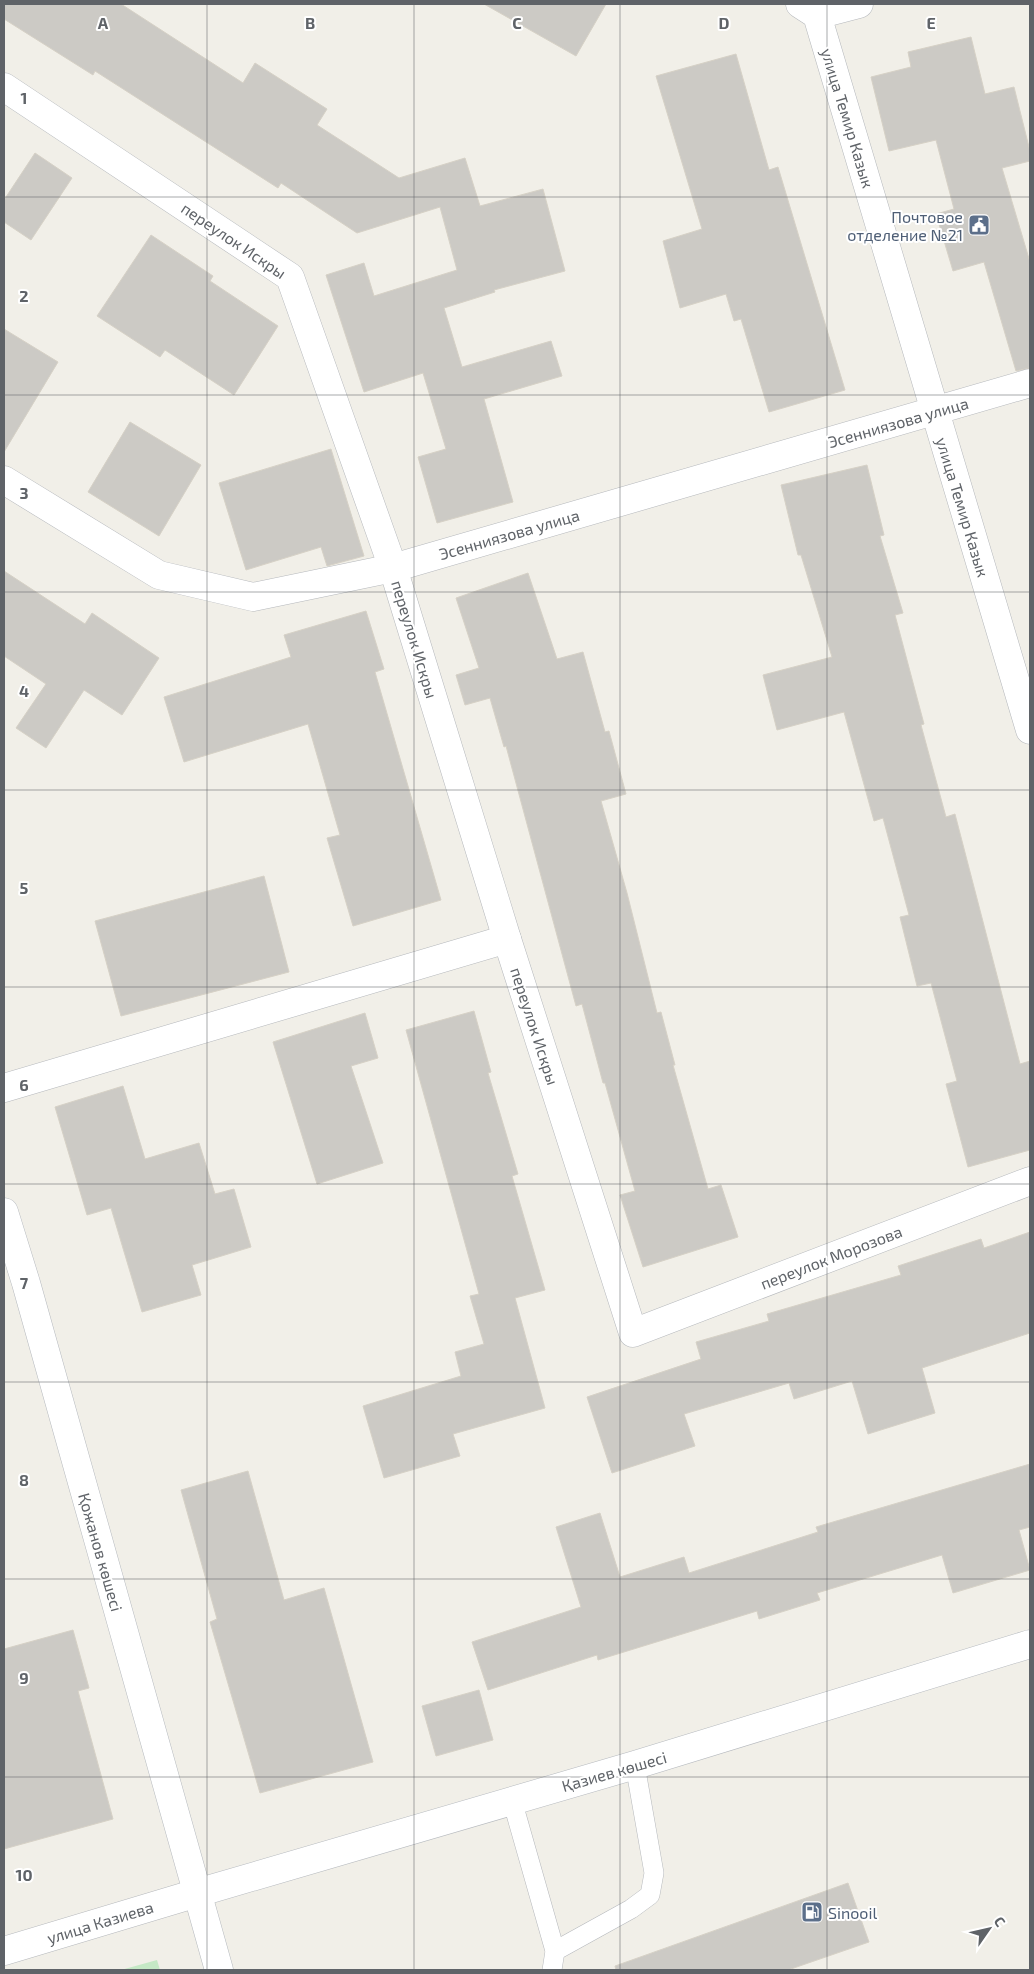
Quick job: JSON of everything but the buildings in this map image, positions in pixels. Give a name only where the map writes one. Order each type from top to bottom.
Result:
[{"type":"street","points":[[808,9],[859,4]]},
{"type":"street","name":"улица Темир Казык","points":[[808,9],[935,412],[1030,730]]},
{"type":"street","name":"переулок Искры","points":[[4,87],[290,277],[393,568],[507,939],[632,1333]]},
{"type":"street","name":"Эсенниязова улица","points":[[4,480],[159,575],[252,597],[393,568],[1030,383]]},
{"type":"street","points":[[4,1088],[507,939]]},
{"type":"street","name":"переулок Морозова","points":[[632,1333],[1030,1181]]},
{"type":"street","name":"Қожанов көшесі","points":[[4,1212],[26,1283],[218,1970]]},
{"type":"street","name":"Қазиев көшесі","points":[[197,1893],[636,1765],[1030,1644]]},
{"type":"street","name":"улица Казиева","points":[[4,1951],[197,1893]]},
{"type":"lane","points":[[555,1951],[631,1909],[650,1895],[654,1873],[636,1765]]},
{"type":"lane","points":[[512,1800],[555,1951],[552,1970]]},
{"type":"green space","points":[[157,1960],[160,1970],[121,1970]]},
{"type":"place","name":"Почтовое отделение №21","points":[[979,225]]},
{"type":"place","name":"Sinooil","points":[[812,1912]]}]
